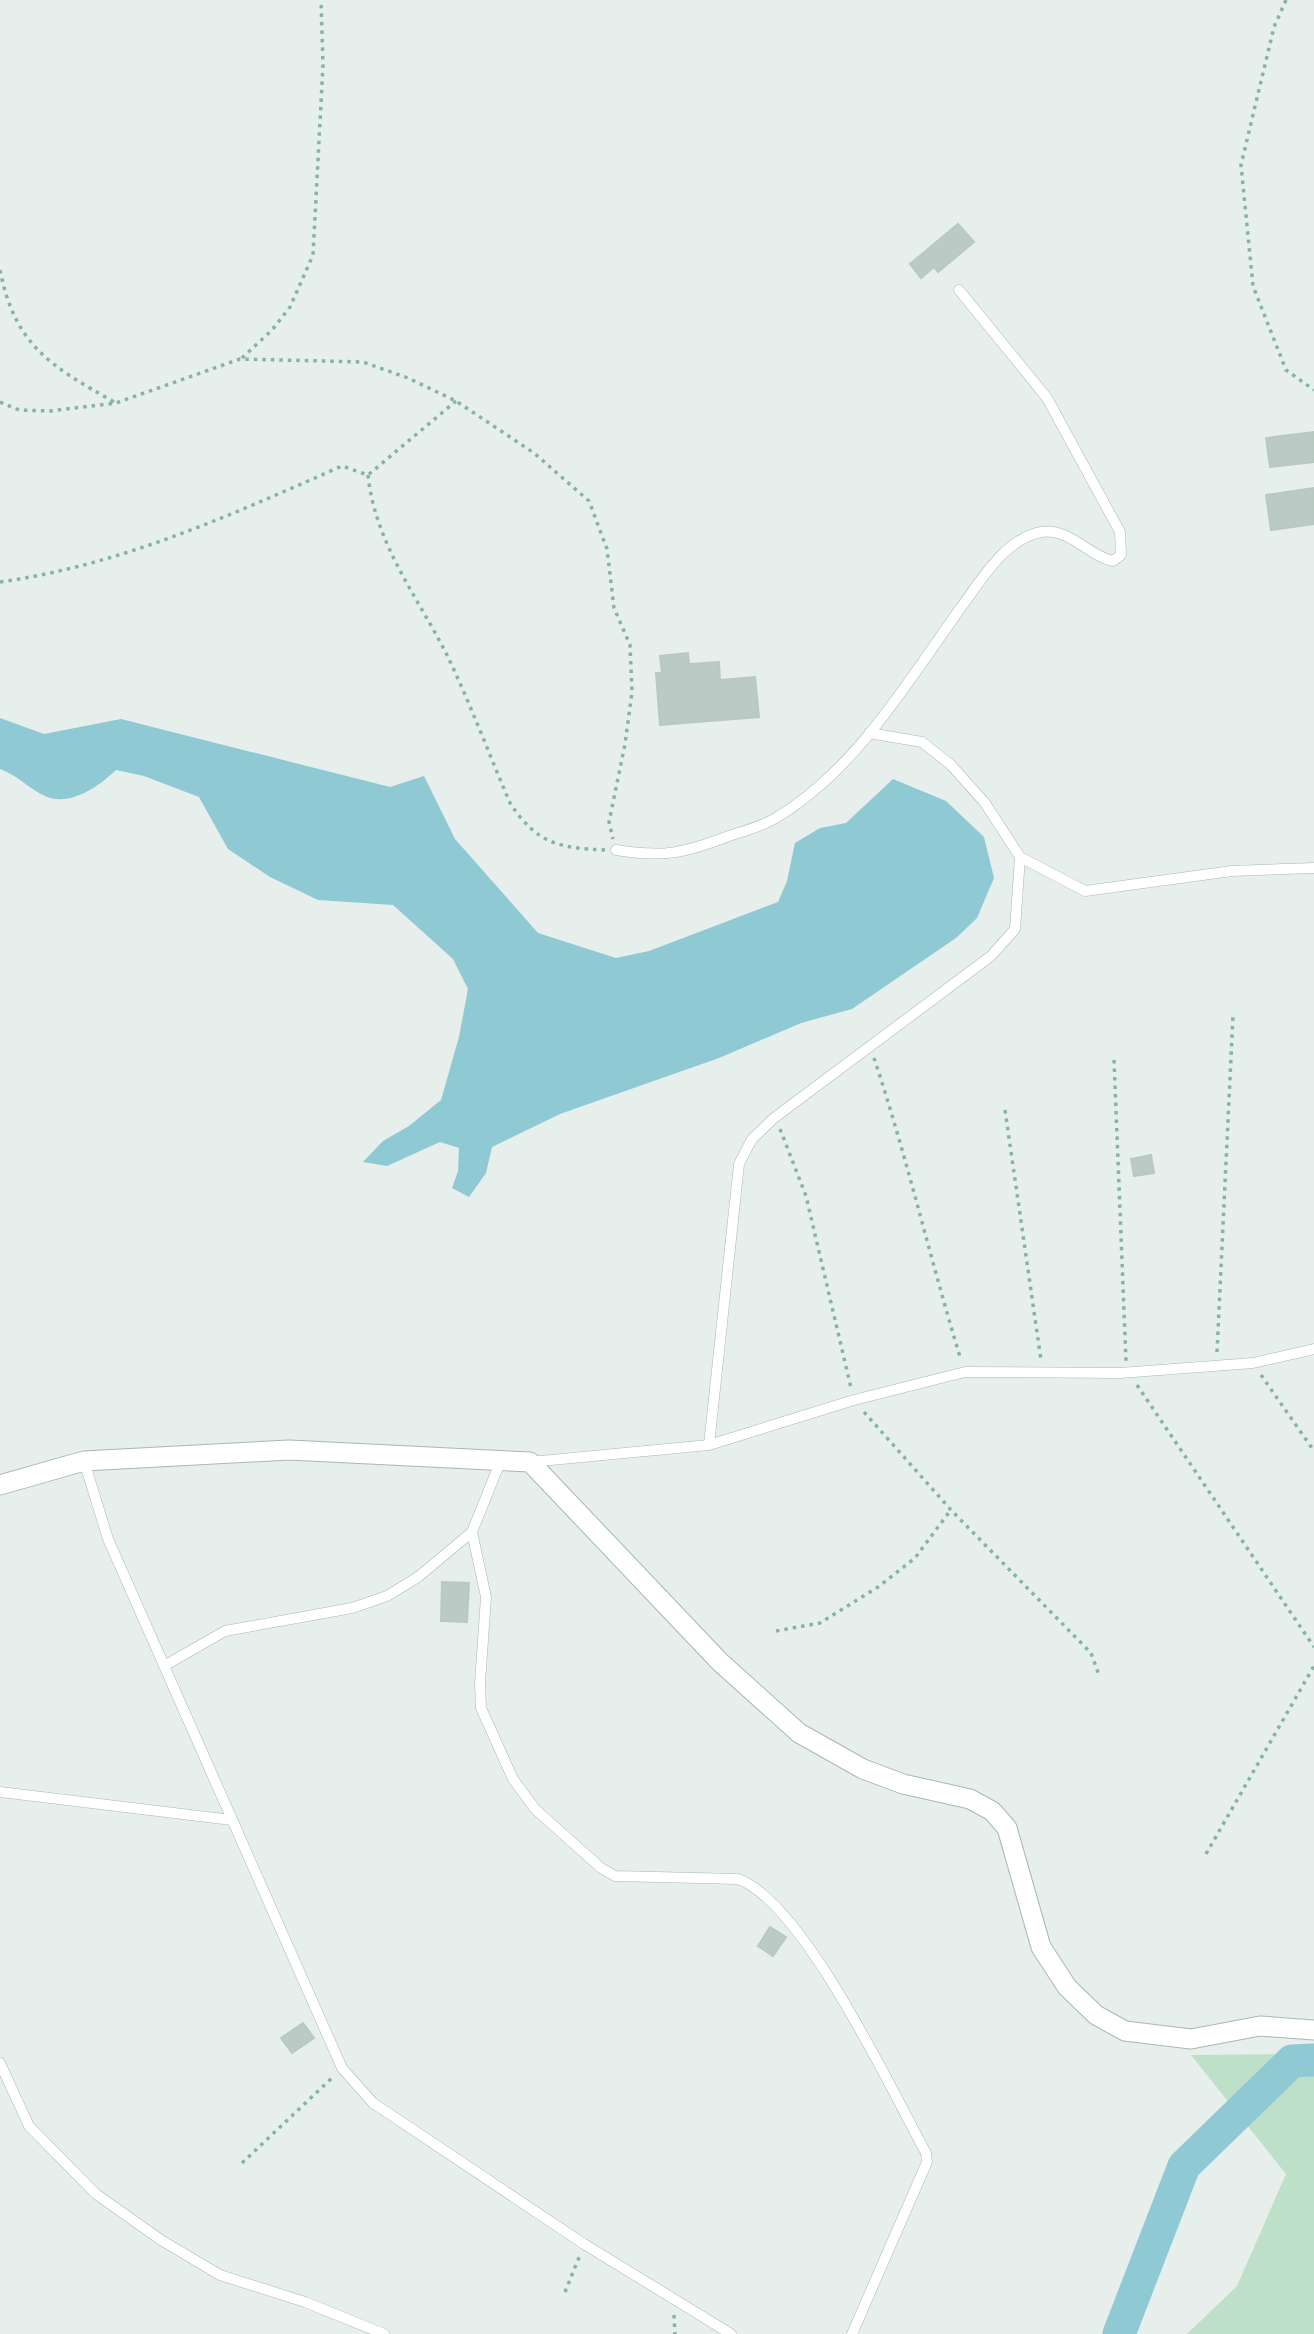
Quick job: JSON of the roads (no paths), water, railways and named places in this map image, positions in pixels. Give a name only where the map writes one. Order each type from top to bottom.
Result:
[{"type":"street","points":[[0,1485],[85,1461],[289,1450],[530,1462],[720,1662],[799,1733],[863,1769],[903,1784],[970,1799],[992,1811],[1007,1828],[1041,1947],[1067,1987],[1096,2015],[1125,2031],[1191,2039],[1261,2026],[1314,2030]]},
{"type":"lane","points":[[616,850],[653,856],[689,851],[771,821],[803,800],[869,733],[990,568],[1021,539],[1043,531],[1059,533],[1104,559],[1113,561],[1121,555],[1120,532],[1047,398],[959,290]]},
{"type":"lane","points":[[869,733],[922,742],[951,765],[985,803],[1020,857],[1085,891],[1232,872],[1314,868]]},
{"type":"lane","points":[[709,1445],[739,1164],[752,1139],[774,1118],[991,956],[1015,929],[1020,857]]},
{"type":"lane","points":[[530,1462],[709,1445],[853,1400],[965,1371],[1126,1373],[1253,1363],[1314,1349]]},
{"type":"lane","points":[[164,1666],[225,1630],[352,1608],[387,1596],[418,1577],[472,1532],[501,1460]]},
{"type":"lane","points":[[85,1461],[108,1539],[342,2068],[373,2104],[584,2244],[731,2334]]},
{"type":"lane","points":[[472,1532],[486,1597],[480,1683],[481,1708],[513,1779],[535,1809],[601,1868],[615,1876],[738,1879],[752,1885],[777,1906],[790,1920],[834,1987],[926,2153],[927,2162],[852,2334]]},
{"type":"lane","points":[[0,1792],[232,1820]]},
{"type":"lane","points":[[0,2063],[29,2126],[107,2201],[220,2275],[305,2302],[383,2334]]},
{"type":"water","points":[[0,718],[44,734],[121,719],[390,787],[424,776],[455,839],[538,933],[616,958],[649,951],[778,902],[787,881],[795,843],[820,828],[846,823],[893,779],[946,801],[984,837],[994,878],[977,918],[956,938],[852,1009],[801,1023],[719,1058],[560,1114],[492,1147],[486,1173],[469,1197],[452,1188],[458,1171],[459,1148],[440,1142],[387,1166],[363,1162],[383,1141],[409,1126],[441,1100],[459,1037],[468,989],[453,959],[393,905],[318,900],[270,877],[228,849],[199,797],[144,776],[116,770],[93,788],[75,797],[56,799],[41,794],[0,769]]},
{"type":"waterway","points":[[1119,2334],[1184,2166],[1292,2061],[1314,2060]]}]
